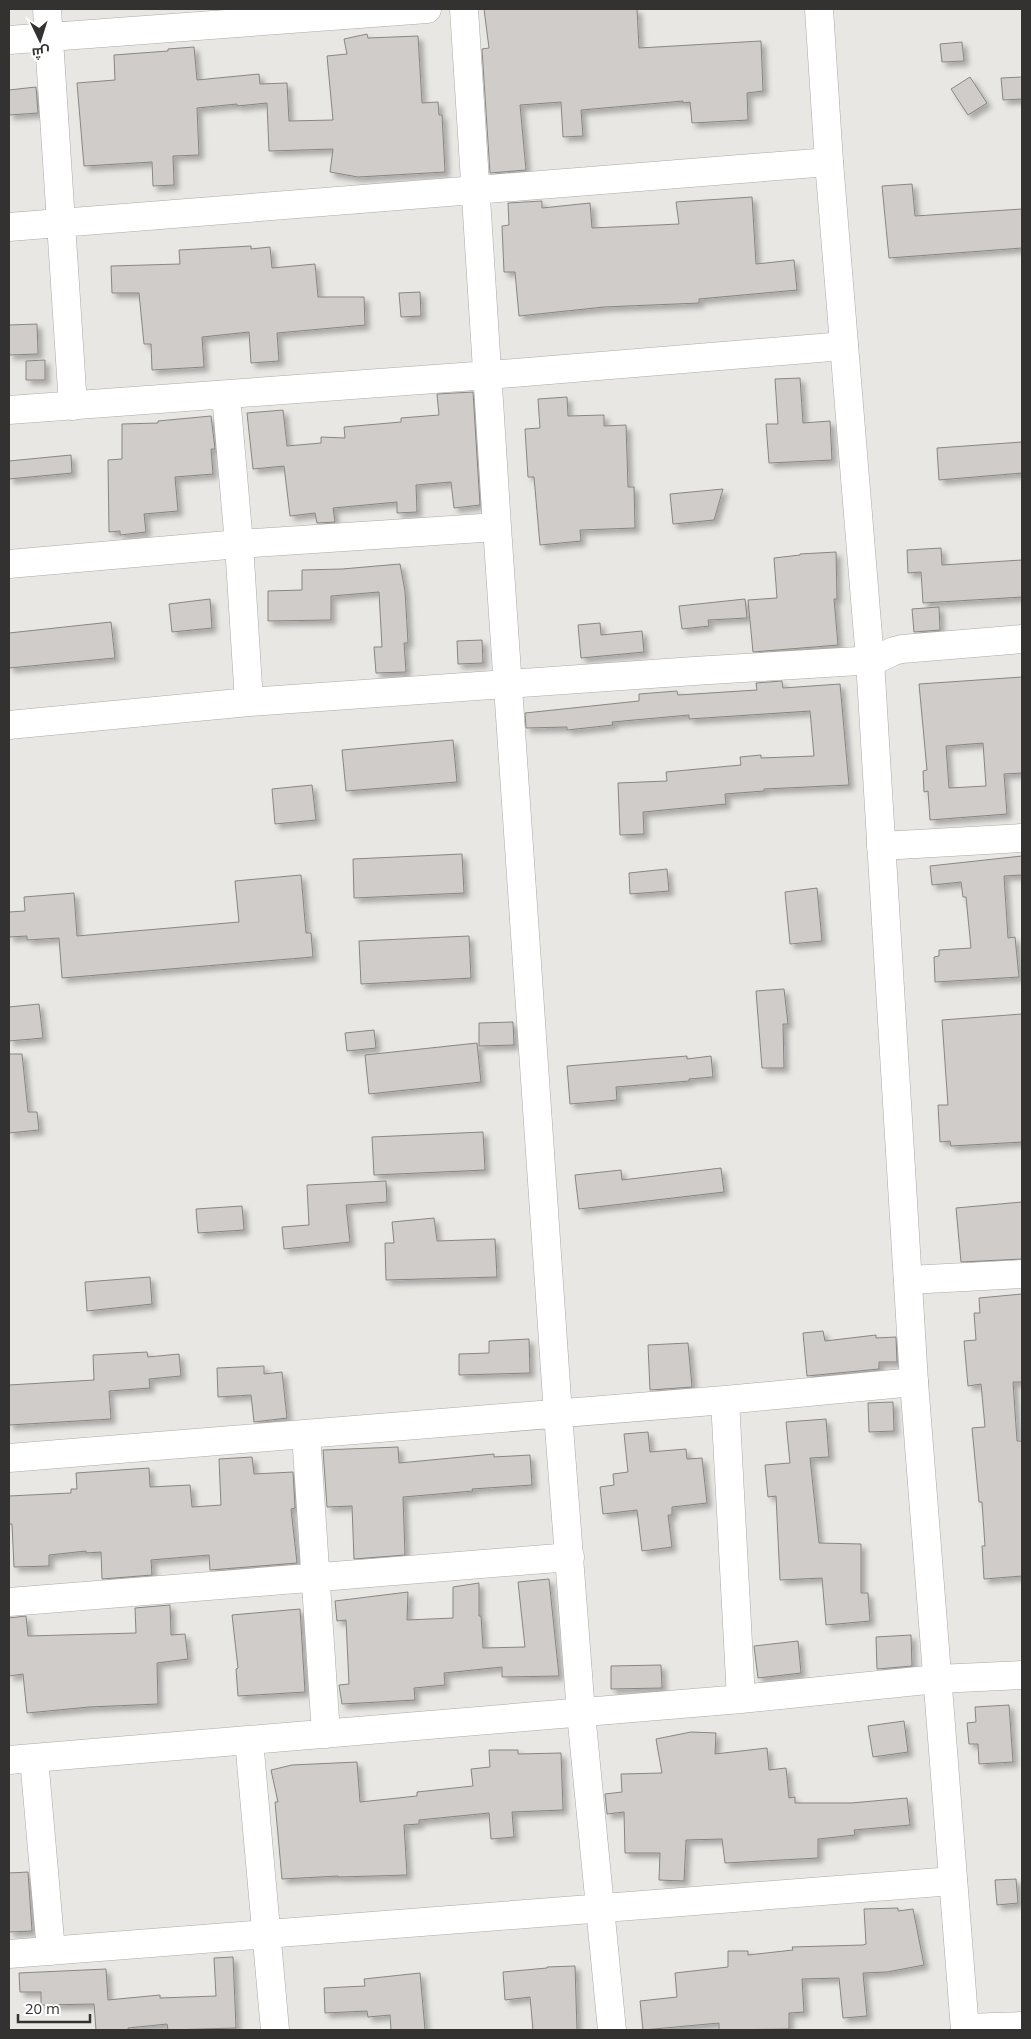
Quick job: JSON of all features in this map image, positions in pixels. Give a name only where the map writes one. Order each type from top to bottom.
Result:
[{"type":"street","points":[[47,9],[73,406]]},
{"type":"street","points":[[9,40],[427,9]]},
{"type":"street","points":[[464,9],[489,375],[497,527],[558,1414],[581,1713],[612,2030]]},
{"type":"street","points":[[819,9],[829,162],[870,660],[914,1382],[965,2029],[1022,2026]]},
{"type":"street","points":[[9,227],[829,162]]},
{"type":"street","points":[[9,410],[489,375],[844,346]]},
{"type":"street","points":[[226,395],[239,544],[249,702]]},
{"type":"street","points":[[9,564],[239,544],[497,527]]},
{"type":"street","points":[[9,724],[249,702],[870,660],[878,659],[902,649],[1022,639]]},
{"type":"street","points":[[881,846],[1022,838]]},
{"type":"street","points":[[908,1280],[1022,1274]]},
{"type":"street","points":[[9,1458],[725,1400],[914,1382]]},
{"type":"street","points":[[725,1400],[741,1699]]},
{"type":"street","points":[[306,1434],[326,1734]]},
{"type":"street","points":[[9,1602],[570,1557]]},
{"type":"street","points":[[51,1951],[22,1759],[581,1713],[937,1679],[1022,1675]]},
{"type":"street","points":[[249,1740],[275,2030]]},
{"type":"street","points":[[9,1954],[952,1881]]},
{"type":"building","points":[[484,9],[637,9],[639,48],[761,41],[763,91],[747,93],[748,120],[692,123],[690,102],[683,103],[683,101],[581,110],[583,136],[563,137],[561,102],[520,105],[526,170],[490,173],[482,49],[489,48]]},
{"type":"building","points":[[367,34],[368,38],[418,36],[422,103],[438,102],[439,115],[442,115],[445,172],[358,177],[330,172],[333,149],[269,151],[267,103],[197,108],[199,155],[173,156],[174,185],[153,186],[152,162],[84,166],[77,83],[115,80],[114,55],[194,47],[197,80],[259,74],[260,84],[287,83],[289,121],[333,120],[327,56],[347,54],[344,39]]},
{"type":"building","points":[[962,42],[964,61],[942,62],[940,44]]},
{"type":"building","points":[[970,77],[987,103],[968,115],[951,89]]},
{"type":"building","points":[[1022,77],[1022,99],[1003,100],[1001,78]]},
{"type":"building","points":[[36,87],[38,113],[9,115],[9,90]]},
{"type":"building","points":[[912,184],[915,216],[1022,209],[1022,248],[889,258],[882,186]]},
{"type":"building","points":[[752,197],[756,264],[794,260],[797,290],[699,299],[699,303],[604,307],[519,316],[515,272],[504,272],[502,226],[509,225],[508,203],[542,201],[542,208],[590,203],[592,228],[679,224],[676,202]]},
{"type":"building","points":[[251,246],[251,249],[270,247],[272,268],[315,264],[318,297],[364,297],[365,325],[277,333],[279,361],[251,363],[249,332],[202,337],[204,367],[152,370],[151,344],[144,344],[139,293],[112,293],[111,266],[180,264],[179,250]]},
{"type":"building","points":[[420,292],[421,316],[401,317],[399,293]]},
{"type":"building","points":[[37,324],[38,354],[9,355],[9,325]]},
{"type":"building","points":[[45,360],[45,380],[26,380],[26,361]]},
{"type":"building","points":[[800,378],[803,423],[830,421],[832,460],[769,463],[766,424],[778,424],[775,379]]},
{"type":"building","points":[[473,392],[480,505],[454,508],[451,482],[416,485],[417,512],[397,513],[397,502],[333,508],[335,522],[317,523],[315,513],[290,516],[284,466],[253,469],[247,413],[283,410],[287,446],[321,443],[321,437],[345,438],[344,427],[401,422],[401,418],[439,415],[437,394]]},
{"type":"building","points":[[567,397],[568,416],[604,415],[604,426],[626,425],[628,487],[634,487],[635,528],[580,530],[581,541],[540,545],[534,477],[528,477],[525,429],[540,428],[538,399]]},
{"type":"building","points":[[211,416],[215,449],[211,449],[213,474],[175,477],[178,511],[144,514],[146,532],[120,535],[120,531],[109,532],[108,460],[122,459],[122,424],[158,423],[158,421]]},
{"type":"building","points":[[1022,442],[1022,473],[939,480],[937,448]]},
{"type":"building","points":[[71,455],[72,473],[9,479],[9,461]]},
{"type":"building","points":[[723,489],[714,520],[673,524],[670,494]]},
{"type":"building","points":[[941,548],[942,565],[1022,560],[1022,597],[923,603],[921,572],[908,573],[907,550]]},
{"type":"building","points":[[836,552],[837,599],[834,599],[838,645],[753,652],[748,600],[777,598],[774,558]]},
{"type":"building","points":[[400,564],[405,591],[408,643],[404,643],[406,672],[376,673],[374,647],[382,647],[379,592],[331,596],[331,620],[268,621],[268,591],[302,590],[302,570]]},
{"type":"building","points":[[210,599],[212,628],[172,632],[169,604]]},
{"type":"building","points":[[745,599],[747,618],[708,620],[709,626],[682,629],[679,606]]},
{"type":"building","points":[[939,607],[940,630],[914,632],[912,609]]},
{"type":"building","points":[[111,622],[115,658],[9,668],[9,633]]},
{"type":"building","points":[[600,623],[601,635],[642,631],[644,652],[581,658],[578,625]]},
{"type":"building","points":[[482,640],[483,663],[458,664],[457,641]]},
{"type":"building","points":[[1022,677],[1022,773],[1004,774],[1007,814],[930,820],[928,791],[924,792],[923,771],[927,770],[919,684]],"holes":[[[983,743],[986,786],[949,788],[946,746]]]},
{"type":"building","points":[[782,681],[783,688],[840,684],[849,785],[764,789],[764,791],[725,794],[726,804],[643,812],[644,834],[620,835],[618,783],[667,781],[666,772],[741,765],[740,757],[761,755],[761,758],[814,756],[810,711],[689,719],[689,715],[612,722],[613,725],[567,730],[567,727],[526,728],[525,713],[639,701],[639,694],[677,691],[678,695],[757,690],[756,683]]},
{"type":"building","points":[[453,740],[457,782],[346,791],[342,750]]},
{"type":"building","points":[[312,785],[316,820],[275,824],[272,789]]},
{"type":"building","points":[[462,854],[464,893],[354,898],[353,859]]},
{"type":"building","points":[[1022,856],[1022,875],[1004,876],[1008,938],[1015,937],[1019,977],[935,982],[934,957],[939,956],[939,950],[971,948],[966,897],[963,897],[961,882],[932,885],[930,866]]},
{"type":"building","points":[[667,869],[669,891],[630,894],[629,873]]},
{"type":"building","points":[[301,875],[306,933],[311,933],[313,957],[62,978],[59,938],[27,940],[27,936],[9,937],[9,912],[25,911],[24,897],[74,893],[77,936],[239,922],[235,881]]},
{"type":"building","points":[[817,888],[822,941],[790,944],[785,892]]},
{"type":"building","points":[[469,936],[471,978],[361,984],[359,941]]},
{"type":"building","points":[[784,989],[788,1024],[783,1024],[784,1068],[762,1068],[756,991]]},
{"type":"building","points":[[39,1004],[43,1038],[9,1041],[9,1007]]},
{"type":"building","points":[[1022,1014],[1022,1142],[951,1146],[950,1141],[940,1142],[938,1105],[948,1105],[942,1020]]},
{"type":"building","points":[[513,1022],[514,1045],[479,1046],[479,1023]]},
{"type":"building","points":[[374,1030],[376,1048],[347,1051],[345,1033]]},
{"type":"building","points":[[477,1043],[481,1082],[369,1094],[365,1055]]},
{"type":"building","points":[[9,1054],[22,1054],[28,1112],[37,1112],[39,1130],[9,1133]]},
{"type":"building","points":[[687,1056],[687,1059],[711,1056],[713,1077],[689,1079],[689,1081],[616,1087],[617,1100],[570,1104],[567,1066]]},
{"type":"building","points":[[483,1132],[485,1170],[374,1175],[372,1137]]},
{"type":"building","points":[[721,1168],[724,1192],[579,1209],[575,1175],[621,1170],[622,1180]]},
{"type":"building","points":[[386,1181],[387,1202],[346,1205],[350,1242],[284,1249],[282,1227],[309,1225],[307,1185]]},
{"type":"building","points":[[1022,1202],[1022,1259],[961,1262],[956,1208]]},
{"type":"building","points":[[242,1206],[244,1230],[198,1233],[196,1209]]},
{"type":"building","points":[[434,1218],[437,1241],[495,1239],[497,1277],[386,1280],[385,1243],[394,1243],[392,1222]]},
{"type":"building","points":[[150,1277],[152,1304],[87,1311],[85,1282]]},
{"type":"building","points":[[1022,1294],[1022,1382],[1013,1382],[1017,1441],[1022,1441],[1022,1576],[984,1579],[982,1546],[985,1546],[982,1502],[979,1502],[972,1428],[985,1427],[981,1384],[968,1386],[964,1341],[976,1340],[974,1313],[980,1313],[979,1298]]},
{"type":"building","points":[[823,1331],[825,1341],[876,1335],[876,1338],[896,1337],[897,1362],[879,1362],[879,1369],[807,1376],[803,1333]]},
{"type":"building","points":[[529,1339],[530,1373],[459,1375],[459,1354],[489,1353],[489,1341]]},
{"type":"building","points":[[688,1343],[692,1387],[650,1390],[648,1345]]},
{"type":"building","points":[[147,1352],[148,1357],[179,1354],[181,1376],[149,1379],[150,1388],[109,1391],[111,1419],[9,1425],[9,1385],[94,1380],[93,1355]]},
{"type":"building","points":[[264,1366],[264,1374],[282,1372],[287,1418],[254,1422],[251,1395],[218,1397],[217,1368]]},
{"type":"building","points":[[893,1402],[894,1431],[869,1432],[868,1403]]},
{"type":"building","points":[[826,1419],[829,1457],[810,1458],[819,1543],[861,1544],[861,1593],[868,1593],[870,1621],[826,1625],[822,1578],[780,1580],[776,1496],[768,1497],[765,1465],[790,1463],[786,1422]]},
{"type":"building","points":[[648,1432],[650,1452],[686,1449],[687,1459],[702,1458],[707,1503],[672,1507],[672,1515],[668,1515],[672,1547],[642,1551],[637,1510],[603,1514],[600,1487],[614,1485],[613,1474],[628,1472],[624,1434]]},
{"type":"building","points":[[398,1447],[399,1463],[494,1454],[494,1457],[530,1455],[532,1485],[472,1489],[473,1491],[403,1497],[405,1555],[354,1559],[352,1506],[327,1507],[323,1450]]},
{"type":"building","points":[[252,1457],[254,1474],[293,1472],[295,1508],[291,1509],[297,1563],[210,1570],[209,1555],[151,1560],[152,1575],[102,1579],[101,1552],[86,1553],[86,1551],[49,1555],[49,1566],[14,1567],[12,1524],[9,1524],[9,1496],[71,1493],[71,1489],[77,1489],[76,1473],[149,1468],[150,1487],[190,1485],[192,1507],[221,1505],[219,1459]]},
{"type":"building","points":[[549,1579],[559,1676],[502,1677],[502,1667],[444,1673],[445,1685],[414,1688],[415,1700],[342,1704],[339,1685],[349,1684],[346,1620],[337,1621],[335,1601],[408,1592],[407,1620],[453,1618],[453,1587],[479,1583],[479,1616],[481,1616],[483,1648],[525,1647],[518,1582]]},
{"type":"building","points":[[170,1605],[171,1635],[185,1634],[188,1659],[157,1663],[158,1704],[89,1707],[27,1713],[23,1674],[9,1676],[9,1618],[26,1616],[28,1636],[136,1633],[135,1608]]},
{"type":"building","points":[[300,1609],[305,1692],[238,1696],[236,1669],[238,1668],[232,1615]]},
{"type":"building","points":[[911,1635],[912,1666],[877,1669],[876,1637]]},
{"type":"building","points":[[798,1641],[801,1673],[758,1678],[754,1646]]},
{"type":"building","points":[[661,1665],[662,1688],[611,1689],[611,1666]]},
{"type":"building","points":[[1009,1705],[1013,1762],[979,1764],[978,1744],[969,1744],[967,1723],[976,1722],[975,1707]]},
{"type":"building","points":[[904,1721],[908,1752],[873,1757],[868,1726]]},
{"type":"building","points":[[691,1732],[716,1733],[715,1754],[767,1748],[769,1770],[786,1768],[789,1798],[795,1797],[795,1803],[851,1803],[907,1798],[910,1825],[854,1830],[855,1835],[818,1839],[818,1858],[725,1863],[722,1839],[686,1840],[684,1881],[659,1880],[660,1853],[625,1853],[624,1812],[607,1814],[605,1794],[622,1792],[621,1774],[662,1773],[656,1739]]},
{"type":"building","points":[[489,1750],[518,1750],[518,1754],[561,1753],[563,1810],[512,1812],[514,1837],[491,1839],[489,1813],[419,1820],[419,1824],[404,1825],[407,1875],[282,1879],[275,1802],[278,1802],[271,1770],[292,1765],[357,1762],[360,1802],[417,1796],[417,1792],[473,1786],[471,1769],[490,1767]]},
{"type":"building","points":[[28,1872],[32,1931],[9,1932],[9,1873]]},
{"type":"building","points":[[1016,1879],[1018,1903],[997,1905],[995,1880]]},
{"type":"building","points":[[898,1908],[898,1911],[913,1909],[924,1965],[887,1972],[863,1973],[867,2016],[843,2018],[839,1978],[802,1979],[804,2012],[789,2013],[789,2029],[719,2030],[719,2023],[643,2030],[640,2001],[677,1997],[675,1973],[728,1967],[728,1951],[748,1951],[748,1955],[793,1950],[792,1947],[863,1945],[866,1944],[864,1909]]},
{"type":"building","points":[[233,1957],[236,2028],[168,2030],[167,2024],[128,2028],[128,2030],[96,2030],[94,2004],[41,2005],[41,1992],[20,1992],[19,1973],[106,1969],[108,2000],[160,1995],[160,1998],[216,1996],[214,1958]]},
{"type":"building","points":[[575,1966],[577,2030],[533,2030],[530,1997],[505,2000],[503,1972]]},
{"type":"building","points":[[420,1973],[425,2030],[391,2030],[390,2015],[368,2017],[367,2011],[325,2013],[324,1988],[365,1986],[364,1979]]}]
